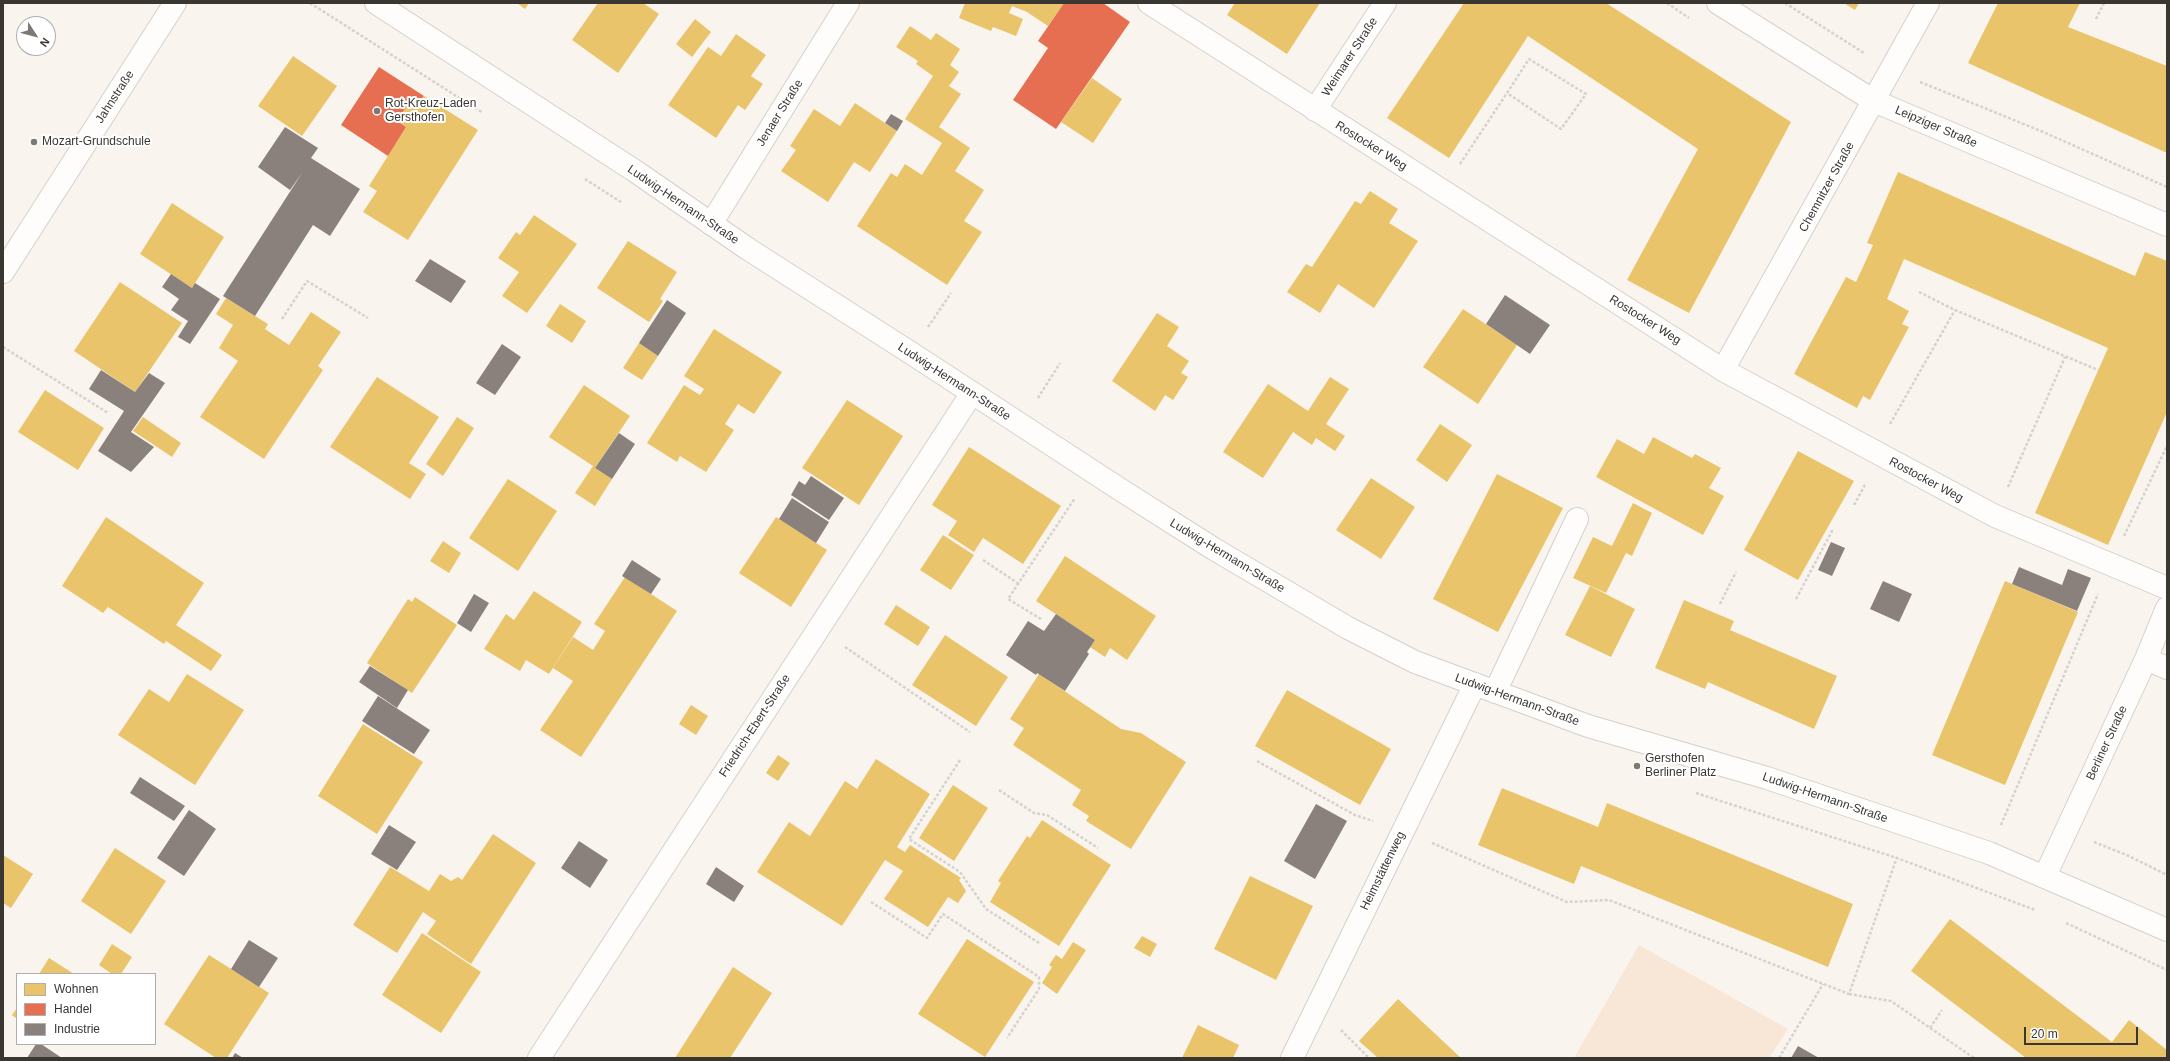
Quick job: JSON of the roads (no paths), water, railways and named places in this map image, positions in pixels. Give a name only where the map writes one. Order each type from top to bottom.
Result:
[{"type":"street","name":"Jahnstraße","points":[[3,272],[175,3]]},
{"type":"street","name":"Ludwig-Hermann-Straße","points":[[376,3],[602,150],[748,249],[911,353],[1020,425],[1214,549],[1348,628],[1415,662],[1588,726],[1767,778],[1989,853],[2167,930]]},
{"type":"street","name":"Jenaer Straße","points":[[711,224],[848,3]]},
{"type":"street","name":"Rostocker Weg","points":[[1149,3],[1723,370],[1995,516],[2167,588]]},
{"type":"street","name":"Weimarer Straße","points":[[1315,110],[1385,3]]},
{"type":"street","name":"Leipziger Straße","points":[[1718,3],[1874,101],[2167,225]]},
{"type":"street","name":"Chemnitzer Straße","points":[[1723,370],[1928,3]]},
{"type":"street","name":"Friedrich-Ebert-Straße","points":[[539,1058],[972,393]]},
{"type":"street","points":[[1496,692],[1577,519]]},
{"type":"street","name":"Berliner Straße","points":[[2045,876],[2146,659],[2167,608]]},
{"type":"street","points":[[2146,659],[2167,668]]},
{"type":"street","name":"Heimstättenweg","points":[[1292,1058],[1474,684]]},
{"type":"place","name":"Rot-Kreuz-Laden Gersthofen","points":[[377,111]]},
{"type":"place","name":"Mozart-Grundschule","points":[[34,142]]},
{"type":"place","name":"Gersthofen Berliner Platz","points":[[1637,766]]}]
